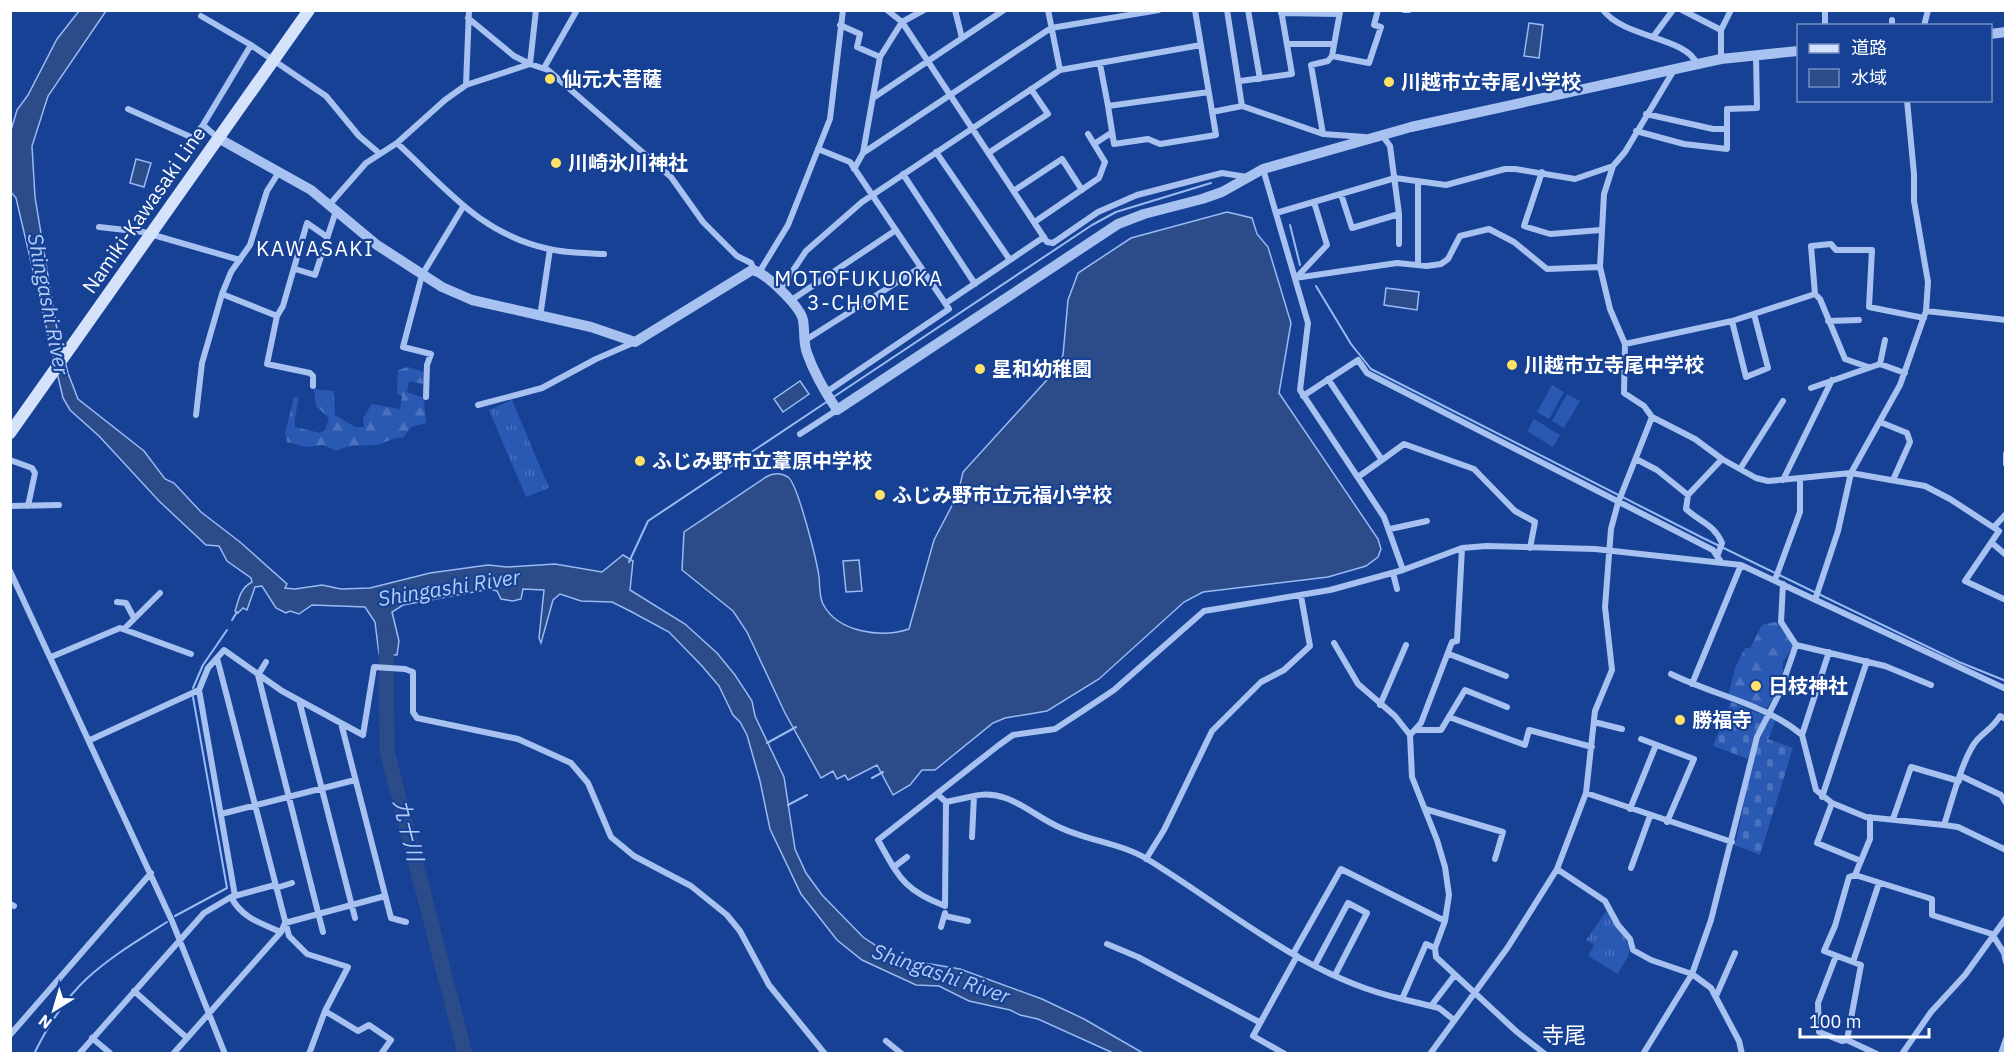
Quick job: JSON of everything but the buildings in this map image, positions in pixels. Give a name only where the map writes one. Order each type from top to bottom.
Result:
[{"type":"main road","name":"Namiki-Kawasaki Line","points":[[15,421],[100,306],[309,10]]},
{"type":"street","points":[[530,64],[536,10]]},
{"type":"street","points":[[544,68],[577,10]]},
{"type":"street","points":[[478,405],[542,388],[596,359],[635,342],[757,271],[788,225],[830,118],[843,10]]},
{"type":"street","points":[[887,10],[903,22],[1036,221],[1047,242],[1053,243],[1098,212],[1137,195],[1222,173],[1247,177]]},
{"type":"street","points":[[854,169],[863,153],[880,57],[903,22],[924,10]]},
{"type":"street","points":[[956,10],[962,38]]},
{"type":"street","points":[[873,98],[1004,10]]},
{"type":"street","points":[[1048,10],[1060,70]]},
{"type":"street","points":[[863,153],[1051,28],[1159,10]]},
{"type":"street","points":[[1100,64],[1114,144],[1148,139],[1160,144],[1216,135],[1195,10]]},
{"type":"street","points":[[1227,10],[1242,106]]},
{"type":"street","points":[[1248,10],[1260,79]]},
{"type":"street","points":[[1332,56],[1369,63],[1381,27],[1374,25],[1378,10]]},
{"type":"street","points":[[1404,10],[1409,10]]},
{"type":"street","points":[[1603,10],[1613,23],[1653,37],[1694,58],[1697,64]]},
{"type":"street","points":[[1653,37],[1673,10]]},
{"type":"street","points":[[1682,10],[1721,30]]},
{"type":"street","points":[[1721,59],[1721,30],[1731,10]]},
{"type":"street","points":[[1239,81],[1292,74],[1281,12],[1340,12],[1332,56],[1328,61],[1311,65],[1323,134]]},
{"type":"street","points":[[469,14],[514,56],[544,68],[588,102],[671,177],[703,222],[737,256],[751,263],[780,290],[803,319],[806,350],[825,393],[837,410]]},
{"type":"street","points":[[466,85],[469,14]]},
{"type":"street","points":[[201,16],[251,45],[326,96],[359,136],[379,153]]},
{"type":"street","points":[[840,25],[860,34],[856,47],[880,57]]},
{"type":"street","points":[[1287,44],[1334,44]]},
{"type":"street","points":[[128,109],[193,138],[251,45]]},
{"type":"street","points":[[780,290],[806,251],[871,195],[972,126],[1060,70],[1201,45]]},
{"type":"street","points":[[800,434],[1118,224],[1144,214],[1202,199],[1263,169],[1376,137],[1721,59],[1797,51]]},
{"type":"street","points":[[1636,132],[1684,144],[1727,149],[1727,109],[1757,108],[1756,55]]},
{"type":"street","points":[[295,269],[315,275],[327,237],[333,207],[366,163],[397,143],[444,100],[466,85],[530,64]]},
{"type":"street","points":[[1674,70],[1625,152],[1613,166],[1604,194],[1600,267],[1610,309],[1625,344],[1624,393],[1644,406],[1652,417],[1695,439],[1740,469],[1768,481],[1851,472],[1930,488],[1999,531],[1965,581],[2006,600]]},
{"type":"street","points":[[990,152],[1048,114],[1031,89]]},
{"type":"street","points":[[1108,106],[1209,92]]},
{"type":"street","points":[[1815,600],[1838,531],[1851,472],[1905,374],[1925,315],[1928,282],[1914,201],[1914,174],[1906,102]]},
{"type":"street","points":[[1212,112],[1242,106],[1323,134],[1376,137],[1390,146],[1399,214],[1399,244]]},
{"type":"street","points":[[1646,114],[1713,129],[1727,129]]},
{"type":"street","points":[[202,125],[218,138],[279,172],[333,207],[357,229],[442,287],[472,300],[591,327],[635,342]]},
{"type":"street","points":[[1094,144],[1111,133]]},
{"type":"street","points":[[1036,221],[1100,178],[1105,162],[1088,134]]},
{"type":"street","points":[[397,143],[464,207],[488,225],[521,240],[550,249],[604,254]]},
{"type":"street","points":[[818,149],[850,162],[949,309],[825,393]]},
{"type":"street","points":[[936,152],[1010,260]]},
{"type":"street","points":[[1015,190],[1062,159],[1082,190]]},
{"type":"street","points":[[1276,213],[1395,178],[1446,185],[1505,169],[1542,172],[1575,179],[1613,166]]},
{"type":"street","points":[[1263,169],[1308,323],[1300,390],[1390,529],[1403,570]]},
{"type":"street","points":[[196,415],[202,363],[222,294],[231,272],[250,245],[267,191],[279,172]]},
{"type":"street","points":[[1542,172],[1524,226],[1550,234],[1601,230]]},
{"type":"street","points":[[903,174],[975,284]]},
{"type":"street","points":[[1418,182],[1418,265]]},
{"type":"street","points":[[1341,194],[1352,228],[1399,214]]},
{"type":"street","points":[[1295,278],[1327,245],[1314,202]]},
{"type":"street","points":[[426,397],[431,354],[403,347],[422,275],[464,207]]},
{"type":"street","points":[[313,386],[313,376],[310,373],[267,364],[277,316],[283,306],[295,269],[307,223],[327,237]]},
{"type":"street","points":[[99,227],[150,234],[240,261]]},
{"type":"street","points":[[1295,278],[1397,264],[1441,264],[1448,259],[1460,236],[1489,229],[1514,242],[1547,269],[1600,267]]},
{"type":"street","points":[[790,301],[896,230]]},
{"type":"street","points":[[946,303],[1044,237]]},
{"type":"street","points":[[1868,367],[1845,359],[1820,299],[1815,294],[1811,246],[1831,244],[1836,250],[1872,250],[1869,307],[1925,315],[2006,320]]},
{"type":"street","points":[[540,317],[550,249]]},
{"type":"street","points":[[804,341],[921,267]]},
{"type":"street","points":[[222,294],[277,316]]},
{"type":"street","points":[[1625,344],[1732,321],[1815,294]]},
{"type":"street","points":[[1732,321],[1746,377],[1768,369],[1754,314]]},
{"type":"street","points":[[1828,321],[1859,321]]},
{"type":"street","points":[[1880,364],[1885,340]]},
{"type":"street","points":[[1303,396],[1358,360],[1367,373],[1718,554]]},
{"type":"street","points":[[1811,388],[1880,364],[1905,374]]},
{"type":"street","points":[[1328,379],[1382,460]]},
{"type":"street","points":[[1783,480],[1832,380]]},
{"type":"street","points":[[1740,469],[1784,401]]},
{"type":"street","points":[[1430,1053],[1508,947],[1557,869],[1586,793],[1595,711],[1612,670],[1605,607],[1611,529],[1618,503],[1652,417]]},
{"type":"street","points":[[1880,422],[1907,433],[1910,442],[1893,480]]},
{"type":"street","points":[[1358,477],[1404,444],[1474,469],[1515,511],[1534,522],[1530,548]]},
{"type":"street","points":[[2006,454],[2006,464]]},
{"type":"street","points":[[1636,459],[1657,470],[1688,495]]},
{"type":"street","points":[[1721,562],[1718,554],[1722,543],[1719,537],[1710,524],[1686,509],[1688,495],[1722,459]]},
{"type":"street","points":[[10,460],[32,468],[35,473],[28,506]]},
{"type":"street","points":[[1775,580],[1800,512],[1800,478]]},
{"type":"street","points":[[10,506],[59,505]]},
{"type":"street","points":[[1994,527],[2006,514]]},
{"type":"street","points":[[1390,529],[1426,521]]},
{"type":"street","points":[[1992,543],[2006,555]]},
{"type":"street","points":[[945,906],[911,890],[878,840],[1013,735],[1054,729],[1088,708],[1114,690],[1204,611],[1301,596],[1394,573],[1462,548],[1486,546],[1609,550],[1741,565],[2006,689]]},
{"type":"street","points":[[1462,548],[1457,641],[1452,642],[1421,723],[1413,733],[1412,777],[1448,880],[1449,895],[1445,921],[1435,948],[1436,957],[1474,994],[1545,1053]]},
{"type":"street","points":[[1692,684],[1741,565]]},
{"type":"street","points":[[10,571],[150,873],[225,1053]]},
{"type":"street","points":[[1394,573],[1397,589]]},
{"type":"street","points":[[1784,584],[1780,622],[1796,645],[1885,666],[1931,685]]},
{"type":"street","points":[[124,629],[159,593]]},
{"type":"street","points":[[1146,859],[1167,825],[1212,731],[1261,682],[1284,670],[1310,646],[1301,596]]},
{"type":"street","points":[[117,602],[126,603],[134,618]]},
{"type":"street","points":[[51,657],[120,628],[190,654]]},
{"type":"street","points":[[1334,643],[1358,684],[1413,733],[1441,730],[1465,690],[1507,707]]},
{"type":"street","points":[[1380,705],[1406,645]]},
{"type":"street","points":[[1643,1053],[1692,974],[1711,920],[1757,737],[1796,645]]},
{"type":"street","points":[[281,932],[249,918],[238,909],[233,897],[199,690],[208,668],[224,650],[258,675],[363,735],[374,667],[396,668],[413,672],[413,712],[417,718],[518,739],[571,763],[588,783],[611,837],[634,856],[691,886],[727,915],[740,931],[769,985],[825,1053]]},
{"type":"street","points":[[1829,652],[1802,735],[1816,790],[1832,803],[1870,817],[1958,827],[2006,850]]},
{"type":"street","points":[[1449,654],[1506,676]]},
{"type":"street","points":[[217,658],[289,936],[301,950],[348,967],[325,1011],[309,1053]]},
{"type":"street","points":[[1822,796],[1867,661]]},
{"type":"street","points":[[266,662],[258,675],[323,932]]},
{"type":"street","points":[[1671,674],[1768,714],[1788,724],[1802,735]]},
{"type":"street","points":[[90,740],[199,690]]},
{"type":"street","points":[[299,700],[355,918]]},
{"type":"street","points":[[1944,825],[1960,778],[1977,740],[1992,729],[2000,716],[2006,718]]},
{"type":"street","points":[[1449,717],[1525,746],[1529,730],[1592,747]]},
{"type":"street","points":[[1594,722],[1622,729]]},
{"type":"street","points":[[341,723],[391,918],[406,922]]},
{"type":"street","points":[[1641,739],[1694,759],[1667,822]]},
{"type":"street","points":[[1630,809],[1656,745]]},
{"type":"street","points":[[1893,819],[1911,767],[1960,778],[2001,795],[2006,803]]},
{"type":"street","points":[[221,814],[356,780]]},
{"type":"street","points":[[946,802],[989,793],[1002,795],[1060,828],[1123,848],[1146,859],[1295,955],[1335,975],[1375,993],[1439,1008],[1454,1020]]},
{"type":"street","points":[[1586,793],[1732,842]]},
{"type":"street","points":[[937,794],[946,802],[945,915],[941,927]]},
{"type":"street","points":[[972,837],[974,796]]},
{"type":"street","points":[[1832,803],[1817,843],[1861,861]]},
{"type":"street","points":[[1425,809],[1503,832],[1495,859]]},
{"type":"street","points":[[1631,868],[1650,816]]},
{"type":"street","points":[[1855,875],[1870,839],[1870,817]]},
{"type":"street","points":[[894,867],[907,857]]},
{"type":"street","points":[[1285,1053],[1253,1036],[1341,869],[1445,921]]},
{"type":"street","points":[[1557,869],[1605,901],[1618,925],[1630,939],[1633,950],[1651,960],[1692,974],[1711,988],[1739,1041],[1742,1053]]},
{"type":"street","points":[[10,1035],[150,873]]},
{"type":"street","points":[[1847,1040],[1861,965],[1824,951],[1835,926],[1849,877],[1855,875],[1932,899],[1932,915],[1992,934],[2004,953],[2006,962]]},
{"type":"street","points":[[79,1053],[204,912],[233,897],[292,883]]},
{"type":"street","points":[[1853,962],[1879,883]]},
{"type":"street","points":[[285,923],[385,896]]},
{"type":"street","points":[[1315,965],[1348,903],[1368,913],[1335,975]]},
{"type":"street","points":[[945,915],[968,921]]},
{"type":"street","points":[[1902,1053],[1931,1012],[1970,968],[1992,934],[2006,918]]},
{"type":"street","points":[[173,1053],[281,932],[285,923]]},
{"type":"street","points":[[1107,944],[1138,957],[1260,1022]]},
{"type":"street","points":[[1402,999],[1426,944],[1435,948]]},
{"type":"street","points":[[1716,996],[1735,953]]},
{"type":"street","points":[[1836,956],[1818,1003],[1819,1032],[1842,1041],[1847,1040],[1877,1053]]},
{"type":"street","points":[[1431,1006],[1454,976]]},
{"type":"street","points":[[134,991],[187,1038]]},
{"type":"street","points":[[325,1011],[358,1031],[369,1025],[391,1040],[381,1053]]},
{"type":"street","points":[[92,1038],[110,1053]]},
{"type":"street","points":[[2001,1053],[2006,1039]]},
{"type":"street","points":[[886,1041],[902,1053]]},
{"type":"green space","points":[[408,367],[427,373],[423,384],[409,381],[407,392],[424,398],[426,423],[411,427],[403,438],[374,445],[353,446],[337,451],[323,445],[306,447],[287,442],[285,433],[294,397],[298,397],[295,427],[320,433],[325,430],[329,418],[316,406],[314,389],[334,391],[335,415],[355,427],[364,427],[363,418],[372,404],[400,409],[402,396],[397,394],[398,370]]},
{"type":"green space","points":[[1552,385],[1564,392],[1549,419],[1537,412]]},
{"type":"green space","points":[[1567,394],[1580,401],[1564,428],[1552,421]]},
{"type":"green space","points":[[512,400],[549,488],[526,497],[489,410]]},
{"type":"green space","points":[[1534,419],[1560,435],[1553,447],[1527,431]]},
{"type":"green space","points":[[1776,622],[1792,643],[1792,648],[1783,662],[1783,674],[1767,708],[1728,696],[1735,668],[1745,648],[1750,648],[1762,625]]},
{"type":"green space","points":[[1731,702],[1765,716],[1748,759],[1713,746]]},
{"type":"green space","points":[[1771,717],[1776,720],[1768,739],[1793,748],[1760,855],[1735,845],[1755,752],[1768,719]]},
{"type":"green space","points":[[1607,910],[1629,948],[1618,974],[1588,956],[1594,945],[1586,940]]},
{"type":"water","name":"Shingashi River","points":[[79,11],[106,11],[48,96],[32,146],[35,197],[56,324],[68,373],[78,399],[144,451],[165,479],[174,483],[201,512],[240,542],[287,584],[285,588],[295,589],[322,585],[341,589],[370,588],[430,573],[488,565],[507,567],[555,564],[602,572],[623,555],[633,561],[630,590],[685,624],[717,653],[752,701],[755,716],[784,777],[795,849],[806,873],[822,895],[863,937],[881,949],[907,960],[960,969],[1042,999],[1084,1019],[1143,1053],[1113,1053],[1038,1019],[969,1001],[939,986],[916,985],[862,960],[837,940],[801,894],[770,829],[747,735],[733,715],[719,686],[669,632],[612,602],[581,601],[560,594],[553,600],[541,643],[539,638],[544,590],[523,589],[521,599],[513,601],[501,599],[497,591],[490,589],[403,605],[392,612],[399,641],[397,655],[379,654],[375,622],[365,607],[312,605],[299,614],[290,611],[286,613],[276,608],[262,586],[255,587],[247,610],[243,608],[238,613],[235,611],[242,591],[252,582],[251,578],[227,561],[219,546],[206,545],[159,501],[99,436],[70,410],[63,398],[16,198],[11,192],[11,130],[17,110],[28,95],[57,39]]},
{"type":"water","points":[[1529,23],[1543,25],[1539,58],[1524,56]]},
{"type":"water","points":[[136,159],[151,163],[144,187],[130,183]]},
{"type":"water","points":[[1227,212],[1252,218],[1257,234],[1268,247],[1291,323],[1279,393],[1378,539],[1381,549],[1378,557],[1366,566],[1328,577],[1203,592],[1184,602],[1099,679],[1047,711],[1005,718],[993,723],[935,770],[922,770],[910,785],[893,795],[877,765],[848,780],[845,775],[837,779],[833,771],[821,778],[785,713],[747,632],[733,611],[682,570],[684,532],[766,477],[777,474],[785,475],[792,483],[802,508],[818,569],[821,598],[830,614],[839,621],[861,631],[886,633],[909,629],[934,540],[958,494],[963,472],[1055,371],[1063,355],[1068,300],[1078,273],[1131,238]]},
{"type":"water","points":[[1386,288],[1419,292],[1417,310],[1384,305]]},
{"type":"water","points":[[800,381],[809,394],[783,412],[774,399]]},
{"type":"water","points":[[859,560],[862,591],[846,592],[843,561]]},
{"type":"waterway","points":[[832,398],[1092,225],[1116,212],[1211,183]]},
{"type":"waterway","points":[[1290,225],[1300,265]]},
{"type":"waterway","points":[[1316,286],[1351,344],[1371,369],[1703,538],[1959,662],[2006,681]]},
{"type":"waterway","points":[[629,562],[648,521],[828,401]]},
{"type":"waterway","points":[[232,620],[237,612]]},
{"type":"waterway","points":[[193,688],[203,665],[227,630]]},
{"type":"waterway","name":"九十川","points":[[386,634],[387,751],[465,1054]]},
{"type":"waterway","points":[[175,916],[227,888],[193,697]]},
{"type":"waterway","points":[[767,743],[796,727]]},
{"type":"waterway","points":[[872,778],[883,772]]},
{"type":"waterway","points":[[788,805],[807,795]]},
{"type":"waterway","points":[[34,1054],[60,1009],[89,976],[167,922]]},
{"type":"place","name":"仙元大菩薩","points":[[550,79]]},
{"type":"place","name":"川越市立寺尾小学校","points":[[1389,82]]},
{"type":"place","name":"川崎氷川神社","points":[[556,163]]},
{"type":"place","name":"川越市立寺尾中学校","points":[[1512,365]]},
{"type":"place","name":"星和幼稚園","points":[[980,369]]},
{"type":"place","name":"ふじみ野市立葦原中学校","points":[[640,461]]},
{"type":"place","name":"ふじみ野市立元福小学校","points":[[880,495]]},
{"type":"place","name":"日枝神社","points":[[1756,686]]},
{"type":"place","name":"勝福寺","points":[[1680,720]]},
{"type":"district","name":"KAWASAKI","points":[[315,249]]},
{"type":"district","name":"MOTOFUKUOKA 3-CHOME","points":[[859,291]]},
{"type":"district","name":"寺尾","points":[[1564,1035]]}]
